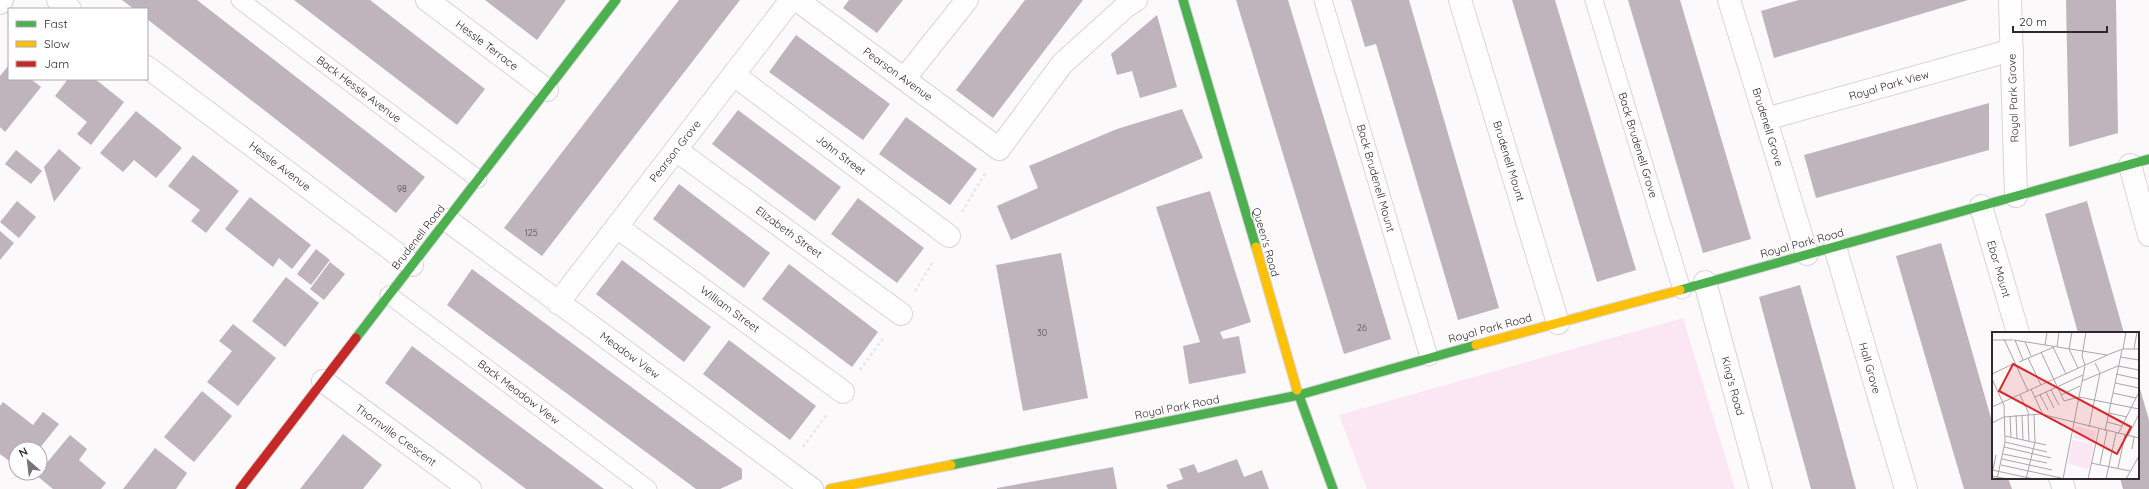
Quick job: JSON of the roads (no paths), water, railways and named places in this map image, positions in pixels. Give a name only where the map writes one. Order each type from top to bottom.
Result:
[{"type":"street","points":[[58,0],[69,8]]},
{"type":"street","name":"Hessle Terrace","points":[[427,0],[547,90]]},
{"type":"street","name":"Pearson Grove","points":[[558,303],[792,0]]},
{"type":"street","name":"Pearson Avenue","points":[[797,0],[999,149],[1062,64],[1125,7],[1136,0]]},
{"type":"street","points":[[904,79],[967,0]]},
{"type":"street","name":"Queen's Road","points":[[1183,0],[1299,395],[1333,489]]},
{"type":"street","name":"Brudenell Mount","points":[[1460,0],[1558,323]]},
{"type":"street","name":"Brudenell Grove","points":[[1729,0],[1807,254]]},
{"type":"street","name":"Royal Park Grove","points":[[2010,0],[2016,196]]},
{"type":"street","name":"Brudenell Road","points":[[240,489],[547,90],[612,2]]},
{"type":"street","name":"Royal Park View","points":[[1766,119],[2012,50]]},
{"type":"street","name":"Hessle Avenue","points":[[148,68],[412,264]]},
{"type":"street","name":"John Street","points":[[734,75],[949,236]]},
{"type":"street","name":"Elizabeth Street","points":[[676,150],[901,314]]},
{"type":"street","points":[[2140,162],[2149,235]]},
{"type":"street","name":"Royal Park Road","points":[[830,489],[1299,395],[1429,357],[1682,290],[1705,282],[2140,162]]},
{"type":"street","name":"Ebor Mount","points":[[1981,206],[2018,332]]},
{"type":"street","name":"Meadow View","points":[[447,220],[558,303],[788,469],[812,489]]},
{"type":"street","name":"William Street","points":[[617,227],[843,392]]},
{"type":"street","name":"Hall Grove","points":[[1835,247],[1906,489]]},
{"type":"street","name":"King's Road","points":[[1705,282],[1761,489]]},
{"type":"street","name":"Thornville Crescent","points":[[323,381],[470,489]]},
{"type":"street","points":[[2060,479],[2064,489]]},
{"type":"lane","name":"Back Hessle Avenue","points":[[240,0],[478,179]]},
{"type":"lane","name":"Back Brudenell Mount","points":[[1324,0],[1429,357]]},
{"type":"lane","name":"Back Brudenell Grove","points":[[1594,0],[1682,290]]},
{"type":"lane","name":"Back Meadow View","points":[[389,294],[648,489]]}]
